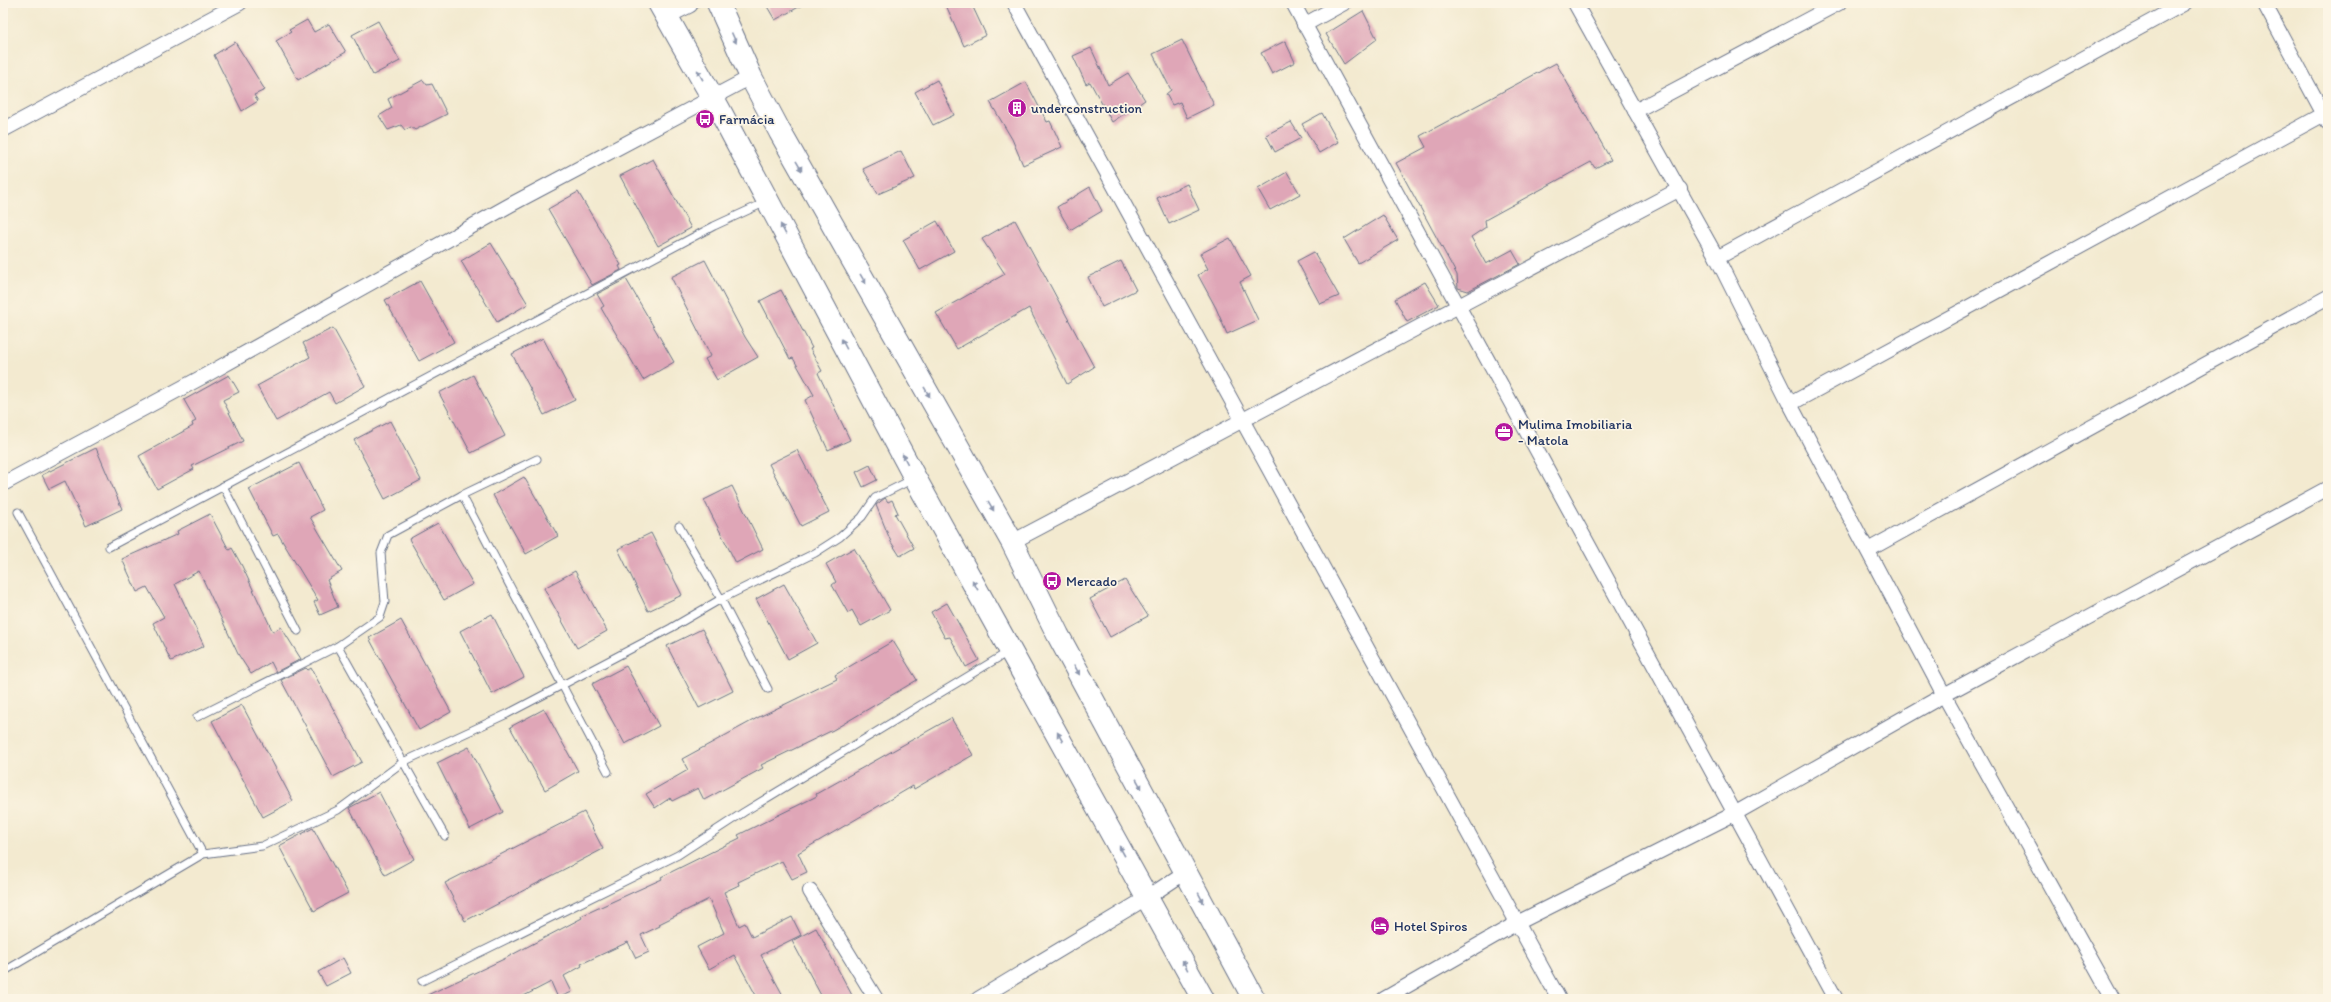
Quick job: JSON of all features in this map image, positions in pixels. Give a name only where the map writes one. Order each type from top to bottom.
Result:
[{"type":"highway","points":[[718,3],[751,76],[784,139],[1012,542],[1058,635],[1254,999]]},
{"type":"highway","points":[[662,9],[712,96],[915,478],[1012,650],[1203,999]]},
{"type":"street","points":[[3,130],[240,3]]},
{"type":"street","points":[[662,9],[688,3]]},
{"type":"street","points":[[1014,3],[1559,999]]},
{"type":"street","points":[[1293,3],[1836,999]]},
{"type":"street","points":[[1304,25],[1344,3]]},
{"type":"street","points":[[1575,3],[1680,189],[1717,258],[1790,404],[1944,695],[2113,999]]},
{"type":"street","points":[[1635,111],[1839,3]]},
{"type":"street","points":[[1717,258],[2185,3]]},
{"type":"street","points":[[1790,404],[2327,116],[2264,3]]},
{"type":"street","points":[[3,484],[751,76]]},
{"type":"street","points":[[1012,542],[1680,189]]},
{"type":"street","points":[[1868,550],[2328,297]]},
{"type":"street","points":[[1384,999],[1517,923],[1734,814],[1944,695],[2328,488]]},
{"type":"street","points":[[978,999],[1148,897],[1186,871]]},
{"type":"street","points":[[810,891],[876,999]]},
{"type":"lane","points":[[109,547],[714,226],[768,201]]},
{"type":"lane","points":[[197,717],[338,646],[380,617],[385,602],[381,552],[388,534],[462,495],[537,459]]},
{"type":"lane","points":[[3,972],[203,854],[262,846],[338,810],[403,762],[507,714],[671,628],[722,598],[815,552],[840,537],[862,518],[875,498],[915,478]]},
{"type":"lane","points":[[223,486],[298,631]]},
{"type":"lane","points":[[462,495],[608,772]]},
{"type":"lane","points":[[18,512],[203,854]]},
{"type":"lane","points":[[679,526],[722,598],[768,689]]},
{"type":"lane","points":[[338,646],[445,836]]},
{"type":"lane","points":[[422,981],[678,855],[744,812],[1012,650]]},
{"type":"building","points":[[765,3],[806,3],[775,20]]},
{"type":"building","points":[[945,3],[971,3],[986,35],[964,46]]},
{"type":"building","points":[[1363,11],[1377,39],[1344,64],[1326,34]]},
{"type":"building","points":[[307,20],[314,32],[329,24],[346,52],[298,80],[276,41],[291,32],[289,30]]},
{"type":"building","points":[[378,21],[400,61],[373,75],[352,35]]},
{"type":"building","points":[[1182,40],[1214,105],[1187,118],[1180,102],[1172,105],[1166,94],[1171,90],[1153,54]]},
{"type":"building","points":[[1285,41],[1295,62],[1272,74],[1261,53]]},
{"type":"building","points":[[235,42],[265,90],[254,95],[258,101],[242,111],[214,55]]},
{"type":"building","points":[[1091,48],[1108,85],[1128,73],[1145,100],[1112,122],[1090,82],[1086,84],[1073,56]]},
{"type":"building","points":[[1556,63],[1611,160],[1595,168],[1591,162],[1485,220],[1486,227],[1471,237],[1486,264],[1512,250],[1520,264],[1468,291],[1458,288],[1457,275],[1396,163],[1426,147],[1420,136]]},
{"type":"building","points":[[423,80],[427,85],[432,84],[447,114],[415,130],[411,127],[405,130],[401,125],[388,130],[379,116],[392,108],[388,99]]},
{"type":"building","points":[[937,80],[954,115],[933,125],[915,92]]},
{"type":"building","points":[[1026,82],[1047,122],[1050,121],[1062,147],[1023,165],[1012,139],[990,102]]},
{"type":"building","points":[[1322,113],[1338,142],[1319,153],[1302,124]]},
{"type":"building","points":[[1291,122],[1301,138],[1275,152],[1266,135]]},
{"type":"building","points":[[901,151],[915,178],[878,194],[863,169]]},
{"type":"building","points":[[653,159],[691,228],[658,246],[620,176]]},
{"type":"building","points":[[1287,172],[1300,194],[1270,210],[1258,189]]},
{"type":"building","points":[[1187,184],[1199,210],[1169,224],[1157,198]]},
{"type":"building","points":[[1090,187],[1102,211],[1070,230],[1057,207]]},
{"type":"building","points":[[578,192],[621,265],[619,266],[621,270],[592,285],[548,209]]},
{"type":"building","points":[[1383,215],[1398,240],[1358,263],[1344,239]]},
{"type":"building","points":[[1015,220],[1094,367],[1067,384],[1029,308],[957,349],[936,313],[1005,274],[982,239]]},
{"type":"building","points":[[937,221],[954,251],[920,270],[903,240]]},
{"type":"building","points":[[1230,238],[1251,276],[1240,282],[1258,320],[1227,334],[1216,308],[1198,275],[1208,269],[1200,254]]},
{"type":"building","points":[[491,243],[528,304],[497,322],[461,261]]},
{"type":"building","points":[[1314,252],[1339,296],[1320,304],[1297,261]]},
{"type":"building","points":[[705,260],[745,337],[758,357],[717,380],[705,359],[711,356],[671,277]]},
{"type":"building","points":[[1121,261],[1136,290],[1102,307],[1088,277]]},
{"type":"building","points":[[626,279],[674,362],[643,380],[601,308],[604,306],[597,294]]},
{"type":"building","points":[[420,281],[454,342],[419,361],[385,300]]},
{"type":"building","points":[[1425,282],[1439,305],[1407,322],[1395,299]]},
{"type":"building","points":[[781,290],[812,348],[810,349],[822,371],[818,373],[850,440],[828,450],[805,400],[814,395],[793,358],[790,359],[760,301]]},
{"type":"building","points":[[333,328],[365,386],[335,403],[329,392],[276,421],[257,386],[310,357],[303,343]]},
{"type":"building","points":[[543,338],[575,400],[544,415],[512,354]]},
{"type":"building","points":[[229,375],[239,392],[223,400],[243,441],[192,466],[194,469],[157,489],[139,456],[193,426],[192,423],[196,421],[184,400]]},
{"type":"building","points":[[473,375],[505,436],[471,453],[439,393]]},
{"type":"building","points":[[390,421],[421,480],[385,499],[354,440]]},
{"type":"building","points":[[96,448],[122,509],[86,526],[65,481],[49,489],[42,475]]},
{"type":"building","points":[[797,450],[829,512],[801,526],[769,464]]},
{"type":"building","points":[[299,463],[323,510],[310,517],[342,571],[327,580],[338,607],[320,615],[314,602],[318,600],[278,534],[273,536],[249,489]]},
{"type":"building","points":[[870,465],[877,480],[863,487],[856,472]]},
{"type":"building","points":[[524,477],[558,536],[526,554],[493,495]]},
{"type":"building","points":[[732,486],[763,549],[736,563],[704,500]]},
{"type":"building","points":[[885,498],[888,502],[892,500],[898,513],[895,514],[914,548],[900,556],[891,542],[876,505]]},
{"type":"building","points":[[210,514],[229,550],[232,548],[242,566],[273,632],[281,627],[301,659],[276,672],[271,662],[251,674],[238,654],[199,571],[175,584],[204,646],[171,661],[153,623],[164,617],[147,587],[137,592],[122,559],[178,534],[177,531]]},
{"type":"building","points":[[438,523],[473,584],[444,600],[409,539]]},
{"type":"building","points":[[651,533],[682,595],[648,611],[618,549]]},
{"type":"building","points":[[854,548],[890,610],[861,626],[852,610],[848,613],[832,585],[836,582],[826,564]]},
{"type":"building","points":[[575,571],[607,631],[577,648],[544,588]]},
{"type":"building","points":[[1125,580],[1148,616],[1110,637],[1090,599]]},
{"type":"building","points":[[784,584],[817,643],[788,659],[756,599]]},
{"type":"building","points":[[947,603],[979,660],[966,667],[950,637],[945,638],[931,612]]},
{"type":"building","points":[[492,614],[524,677],[492,694],[460,631]]},
{"type":"building","points":[[401,620],[451,712],[419,730],[369,638]]},
{"type":"building","points":[[702,629],[733,691],[699,708],[667,646]]},
{"type":"building","points":[[893,641],[917,680],[833,730],[761,765],[763,768],[704,800],[698,788],[672,801],[670,798],[655,808],[646,794],[688,770],[682,759],[759,717],[837,679],[835,675]]},
{"type":"building","points":[[626,666],[659,726],[625,744],[592,684]]},
{"type":"building","points":[[306,668],[308,670],[311,668],[362,762],[333,777],[281,680]]},
{"type":"building","points":[[242,705],[293,801],[263,817],[212,721]]},
{"type":"building","points":[[544,709],[578,771],[545,790],[510,727]]},
{"type":"building","points":[[951,718],[973,755],[914,789],[913,786],[798,853],[807,872],[792,879],[782,861],[738,882],[739,885],[724,892],[739,926],[745,923],[752,937],[792,917],[801,935],[761,955],[785,999],[758,999],[734,955],[709,969],[697,947],[724,933],[709,899],[659,924],[660,926],[641,935],[649,952],[636,958],[628,942],[581,964],[582,966],[564,976],[572,992],[558,998],[551,982],[518,999],[419,999],[504,959],[582,918],[581,916],[662,879],[661,877],[740,838],[738,835],[817,796],[816,794]]},
{"type":"building","points":[[469,747],[503,812],[470,829],[437,763]]},
{"type":"building","points":[[379,792],[414,859],[385,875],[349,808]]},
{"type":"building","points":[[584,812],[603,849],[465,921],[445,883]]},
{"type":"building","points":[[313,828],[348,893],[314,911],[279,846]]},
{"type":"building","points":[[816,928],[854,999],[823,999],[792,941]]},
{"type":"building","points":[[343,958],[351,973],[326,986],[318,972]]},
{"type":"place","name":"underconstruction","points":[[1017,108]]},
{"type":"place","name":"Farmácia","points":[[705,119]]},
{"type":"place","name":"Mulima Imobiliaria - Matola","points":[[1504,432]]},
{"type":"place","name":"Mercado","points":[[1052,581]]},
{"type":"place","name":"Hotel Spiros","points":[[1380,926]]}]
